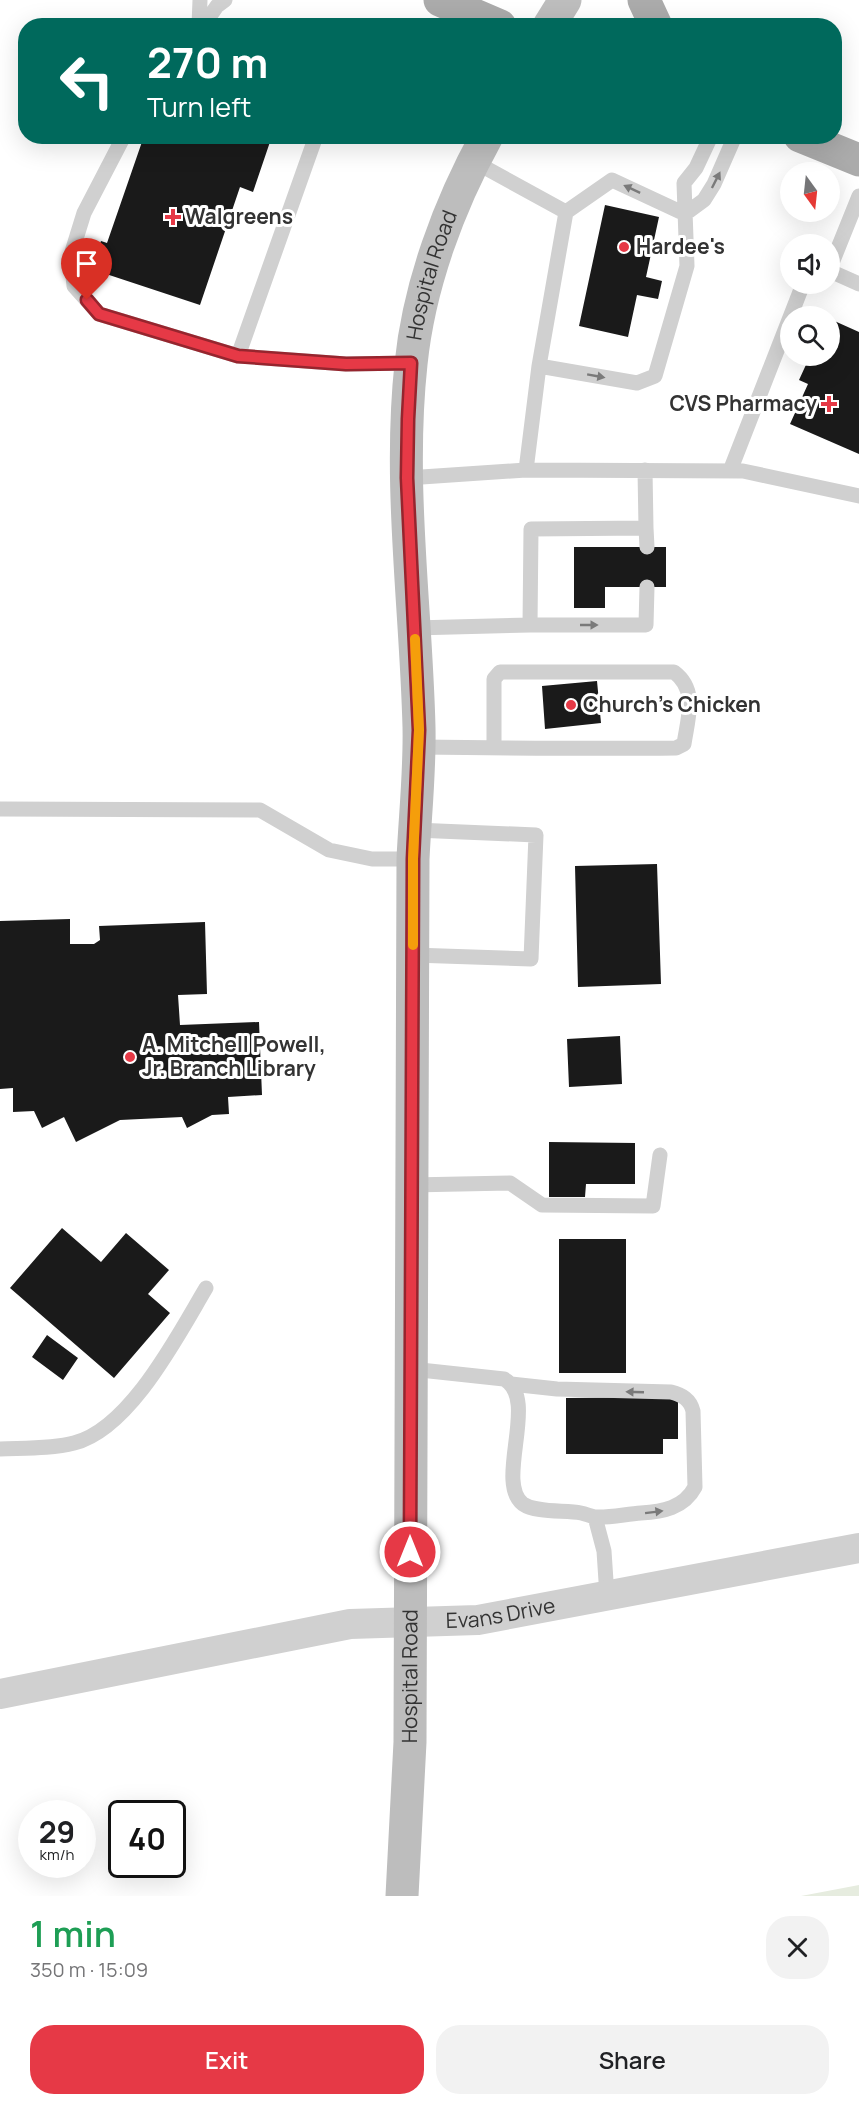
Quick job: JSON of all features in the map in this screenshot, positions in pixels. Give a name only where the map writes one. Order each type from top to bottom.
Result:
[{"type":"main road","points":[[440,0],[482,18]]},
{"type":"main road","points":[[644,0],[652,18]]},
{"type":"main road","points":[[820,144],[859,160]]},
{"type":"street","points":[[554,18],[566,0]]},
{"type":"street","name":"Hospital Road","points":[[402,1896],[410,1742],[412,955],[419,730],[407,478],[408,419],[411,363],[419,312],[431,262],[480,149]]},
{"type":"street","name":"Evans Drive","points":[[0,1694],[350,1624],[478,1620],[859,1548]]},
{"type":"lane","points":[[200,0],[201,18]]},
{"type":"lane","points":[[208,18],[225,0]]},
{"type":"lane","points":[[120,144],[84,213],[71,255],[74,286],[99,314],[238,356],[346,364],[411,363]]},
{"type":"lane","points":[[238,356],[313,144]]},
{"type":"lane","points":[[539,366],[638,383],[655,376],[687,266],[684,183],[696,168],[707,144]]},
{"type":"lane","points":[[685,214],[704,200],[714,184],[732,144]]},
{"type":"lane","points":[[480,149],[566,212]]},
{"type":"lane","points":[[526,470],[539,366],[566,212],[612,180],[685,214]]},
{"type":"lane","points":[[840,244],[859,196]]},
{"type":"lane","points":[[840,274],[859,284]]},
{"type":"lane","points":[[730,471],[799,294]]},
{"type":"lane","points":[[407,478],[526,470],[743,471],[859,495]]},
{"type":"lane","points":[[645,470],[647,547]]},
{"type":"lane","points":[[530,625],[531,529],[646,528]]},
{"type":"lane","points":[[414,628],[646,625],[647,587]]},
{"type":"lane","points":[[418,747],[494,748],[676,748],[684,744],[690,698],[687,685],[674,672],[500,672],[494,679],[494,748]]},
{"type":"lane","points":[[0,809],[260,810],[329,850],[372,859],[414,845],[537,835],[531,959],[412,955]]},
{"type":"lane","points":[[411,1185],[510,1183],[542,1205],[653,1206],[660,1155]]},
{"type":"lane","points":[[0,1449],[73,1444],[97,1435],[122,1412],[160,1366],[206,1288]]},
{"type":"lane","points":[[411,1369],[504,1379],[511,1384],[518,1398],[512,1485],[521,1503],[530,1508],[582,1513],[596,1517],[661,1512],[686,1501],[695,1487],[694,1417],[692,1406],[681,1395],[671,1392],[557,1389],[511,1384]]},
{"type":"lane","points":[[596,1517],[604,1551],[607,1596]]},
{"type":"shaded area","points":[[859,1885],[859,1896],[801,1896]]},
{"type":"building","name":"Walgreens","points":[[141,144],[269,144],[253,192],[240,187],[200,305],[91,269],[101,241],[107,243]]},
{"type":"building","name":"Hardee's","points":[[605,205],[659,217],[646,277],[662,281],[658,299],[637,295],[628,337],[579,326]]},
{"type":"building","name":"CVS Pharmacy","points":[[840,323],[859,332],[859,454],[790,424],[808,384],[799,380],[805,366],[840,366]]},
{"type":"building","points":[[574,547],[666,547],[666,587],[605,587],[605,608],[574,608]]},
{"type":"building","name":"Church's Chicken","points":[[597,681],[601,723],[545,729],[542,686]]},
{"type":"building","points":[[657,864],[661,984],[578,987],[575,866]]},
{"type":"building","name":"A. Mitchell Powell, Jr. Branch Library","points":[[70,919],[70,944],[94,944],[100,940],[99,926],[205,922],[207,994],[178,995],[180,1025],[259,1022],[262,1095],[228,1097],[229,1114],[212,1115],[187,1128],[182,1117],[120,1120],[76,1142],[64,1117],[42,1128],[34,1111],[13,1112],[13,1088],[0,1089],[0,921]]},
{"type":"building","points":[[620,1036],[622,1084],[569,1087],[567,1039]]},
{"type":"building","points":[[549,1142],[635,1143],[635,1184],[586,1184],[585,1197],[549,1197]]},
{"type":"building","points":[[62,1228],[101,1262],[126,1233],[169,1270],[148,1294],[170,1313],[114,1378],[10,1288]]},
{"type":"building","points":[[559,1239],[626,1239],[626,1373],[559,1373]]},
{"type":"building","points":[[47,1335],[78,1358],[63,1380],[32,1357]]},
{"type":"building","points":[[678,1397],[678,1439],[663,1439],[663,1454],[566,1454],[566,1398]]},
{"type":"slow traffic","points":[[413,945],[413,859],[419,730],[415,639]]},
{"type":"place","name":"Walgreens","points":[[173,217]]},
{"type":"place","name":"Hardee's","points":[[624,247]]},
{"type":"place","name":"CVS Pharmacy","points":[[829,404]]},
{"type":"place","name":"Church's Chicken","points":[[571,705]]},
{"type":"place","name":"A. Mitchell Powell, Jr. Branch Library","points":[[130,1057]]},
{"type":"route","points":[[87,300],[99,314],[238,356],[346,364],[411,363],[407,478],[419,730],[413,859],[410,1552]]}]
